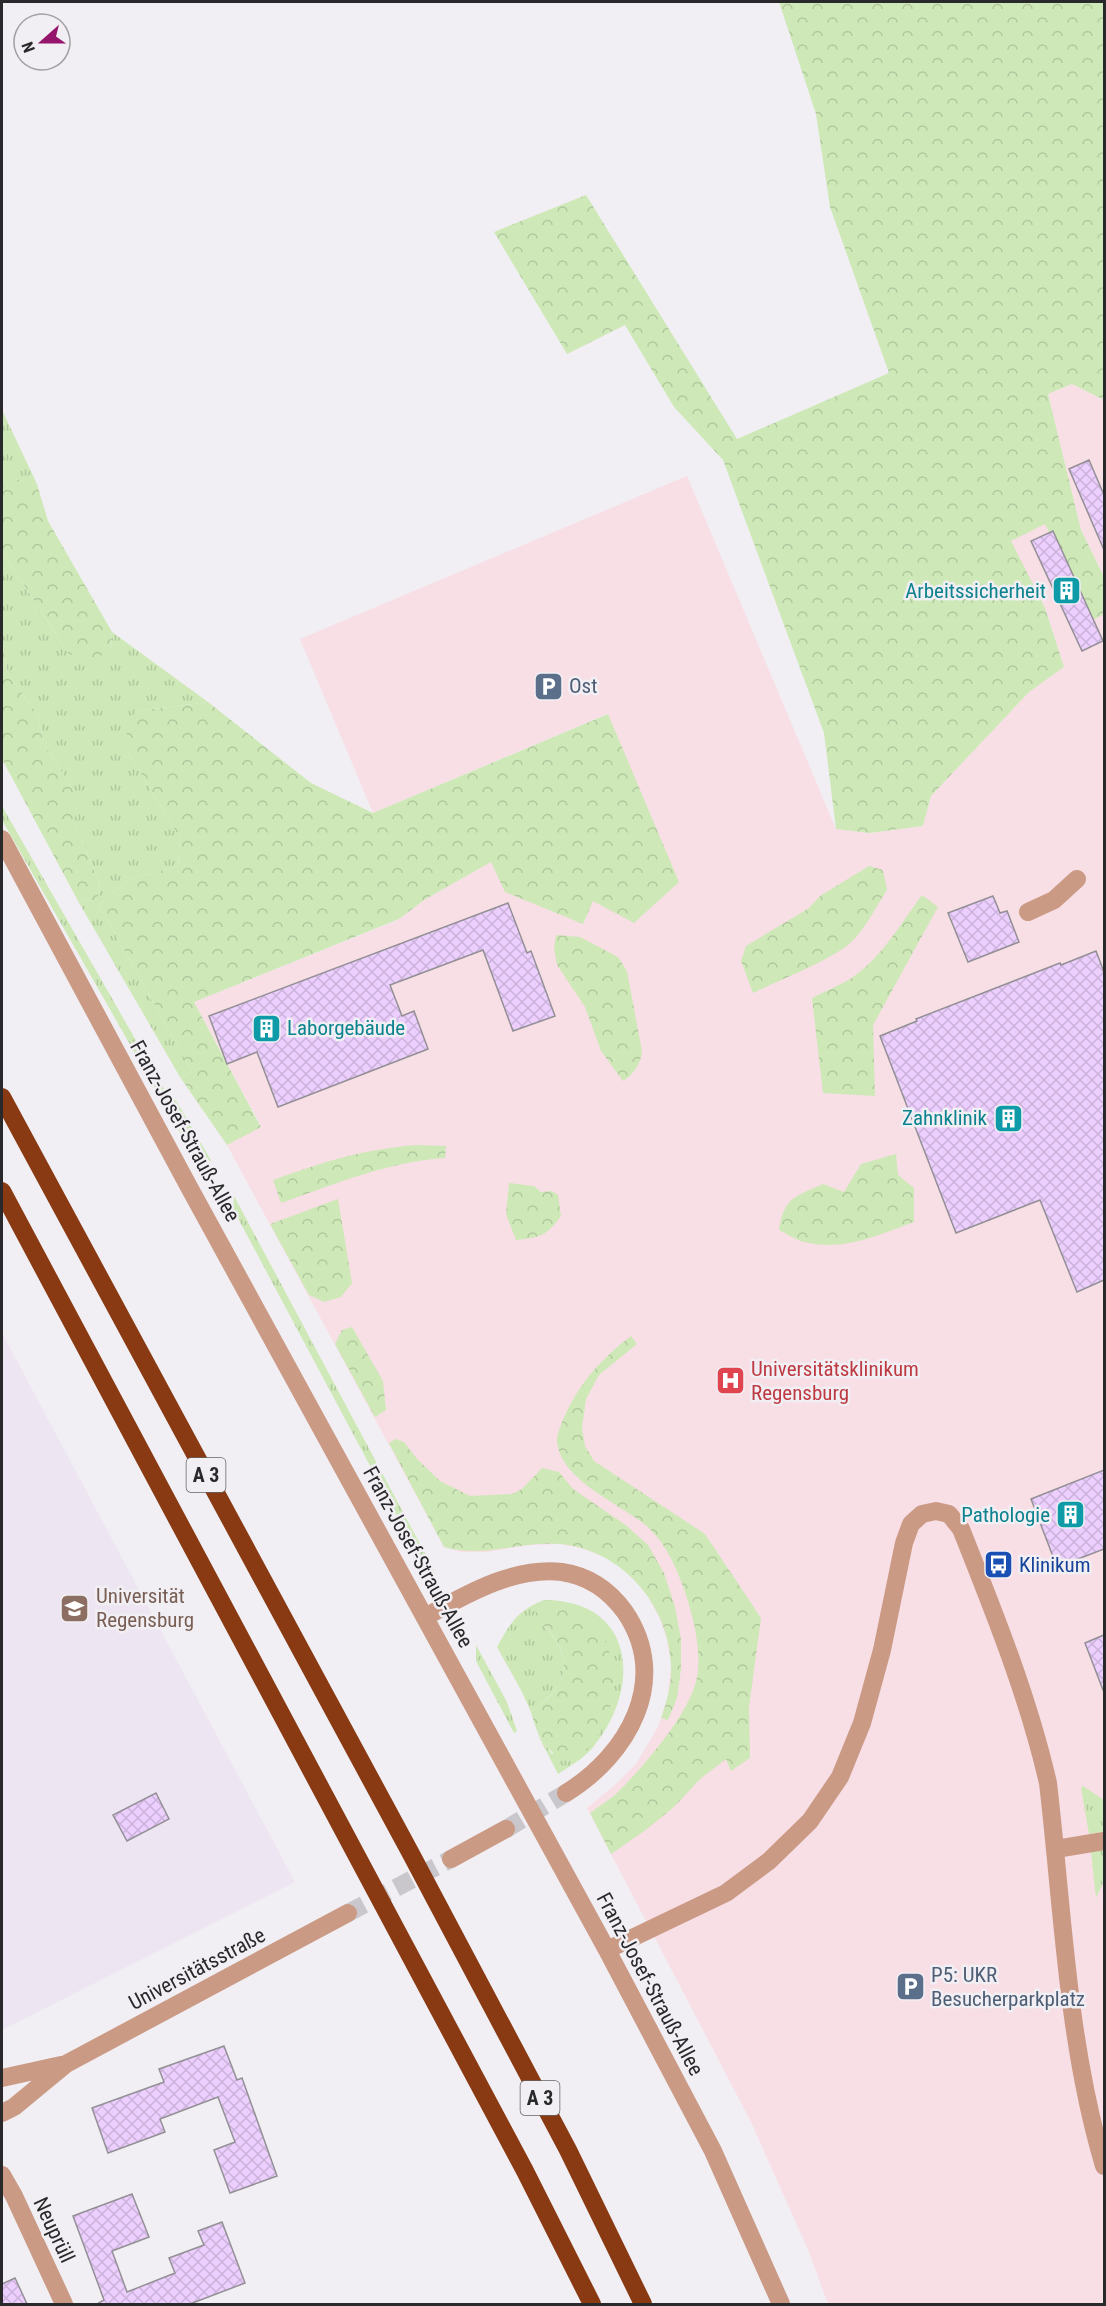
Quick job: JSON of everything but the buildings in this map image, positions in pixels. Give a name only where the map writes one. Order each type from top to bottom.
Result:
[{"type":"highway","name":"A 3","points":[[2,1097],[410,1852],[568,2150],[643,2304]]},
{"type":"highway","name":"A 3","points":[[2,1191],[514,2151],[592,2304]]},
{"type":"street","name":"Franz-Josef-Strauß-Allee","points":[[2,838],[607,1950],[713,2151],[781,2304]]},
{"type":"street","points":[[1028,912],[1054,900],[1077,879]]},
{"type":"street","points":[[607,1950],[726,1893],[769,1861],[810,1821],[840,1778],[862,1723],[882,1650],[904,1543],[911,1524],[922,1514],[936,1511],[949,1514],[961,1529],[1004,1640],[1038,1741],[1048,1783],[1072,2011],[1088,2104],[1104,2166]]},
{"type":"street","points":[[425,1617],[463,1596],[508,1578],[540,1572],[561,1572],[580,1577],[600,1585],[614,1597],[637,1633],[644,1659],[643,1692],[634,1720],[620,1743],[602,1765],[566,1793]]},
{"type":"street","points":[[451,1859],[506,1830]]},
{"type":"street","points":[[1056,1850],[1104,1841]]},
{"type":"street","name":"Universitätsstraße","points":[[2,2113],[14,2107],[66,2064],[348,1913]]},
{"type":"street","name":"Universitätsstraße","points":[[2,2078],[66,2064]]},
{"type":"street","name":"Neuprüll","points":[[2,2175],[64,2304]]},
{"type":"shaded area","points":[[1072,384],[1104,400],[1104,577],[1081,530],[1048,394]]},
{"type":"shaded area","name":"Universitätsklinikum Regensburg","points":[[687,476],[836,829],[870,833],[923,826],[931,796],[1029,692],[1064,667],[1045,608],[1010,541],[1045,523],[1093,619],[1104,614],[1104,2304],[828,2304],[809,2252],[751,2122],[587,1808],[636,1764],[658,1727],[668,1696],[671,1664],[667,1639],[659,1617],[646,1593],[627,1571],[607,1558],[581,1548],[560,1544],[530,1545],[487,1552],[461,1552],[444,1547],[227,1145],[261,1126],[194,1002],[398,920],[424,900],[491,862],[584,923],[592,901],[607,714],[373,813],[300,639]]},
{"type":"shaded area","name":"Universität Regensburg","points":[[2,1333],[295,1882],[2,2030]]},
{"type":"green space","points":[[779,2],[1104,2],[1104,400],[1072,384],[1048,394],[1081,530],[1104,577],[1104,614],[1093,620],[1045,524],[1011,541],[1045,608],[1064,667],[1029,692],[931,796],[923,826],[870,833],[836,829],[824,733],[723,460],[674,407],[625,325],[567,354],[494,232],[586,195],[737,439],[889,373],[830,207],[816,114]]},
{"type":"green space","points":[[2,410],[37,484],[15,479],[2,488]]},
{"type":"green space","points":[[15,479],[37,484],[48,521],[112,632],[111,648],[87,664],[68,653],[2,551],[2,488]]},
{"type":"green space","points":[[2,551],[68,653],[111,648],[112,632],[208,702],[137,711],[128,752],[180,838],[178,866],[128,880],[99,905],[192,1072],[180,1077],[78,901],[97,900],[100,884],[75,826],[75,793],[43,742],[38,715],[8,674],[2,640]]},
{"type":"green space","points":[[2,640],[8,674],[38,715],[43,742],[75,793],[75,826],[100,884],[97,900],[78,901],[2,759]]},
{"type":"green space","points":[[208,702],[311,783],[373,813],[608,714],[679,882],[634,923],[593,901],[583,924],[505,892],[491,862],[424,900],[399,919],[194,1002],[261,1127],[227,1145],[180,1077],[192,1072],[99,905],[128,880],[178,866],[180,838],[128,752],[126,722],[137,711]]},
{"type":"green space","points":[[2,806],[162,1086],[177,1102],[212,1162],[189,1148],[2,820]]},
{"type":"green space","points":[[869,866],[883,870],[887,890],[855,938],[829,957],[753,993],[741,961],[746,946],[809,908],[820,896]]},
{"type":"green space","points":[[922,895],[938,907],[873,1025],[875,1096],[823,1093],[812,998],[848,980],[873,960]]},
{"type":"green space","points":[[556,935],[580,937],[618,957],[627,971],[642,1051],[636,1068],[623,1081],[601,1051],[585,1007],[557,965],[554,949]]},
{"type":"green space","points":[[417,1145],[446,1146],[445,1158],[382,1169],[281,1203],[273,1180],[344,1157]]},
{"type":"green space","points":[[896,1154],[898,1175],[914,1188],[914,1222],[860,1241],[833,1245],[804,1242],[779,1230],[784,1211],[788,1204],[798,1196],[823,1184],[844,1192],[861,1164]]},
{"type":"green space","points":[[509,1183],[534,1186],[541,1192],[552,1191],[558,1195],[561,1216],[547,1232],[532,1238],[516,1240],[506,1214]]},
{"type":"green space","points":[[234,1196],[435,1572],[415,1550],[233,1209]]},
{"type":"green space","points":[[338,1199],[352,1283],[341,1297],[324,1302],[309,1295],[270,1224]]},
{"type":"green space","points":[[352,1327],[383,1381],[386,1410],[375,1417],[335,1344],[342,1330]]},
{"type":"green space","points":[[631,1336],[637,1344],[599,1375],[586,1399],[582,1428],[585,1446],[594,1461],[705,1534],[761,1618],[749,1707],[750,1758],[731,1771],[726,1759],[700,1779],[675,1806],[611,1854],[590,1813],[619,1791],[665,1738],[693,1691],[698,1667],[694,1623],[678,1573],[669,1554],[658,1538],[643,1523],[578,1478],[560,1455],[557,1441],[565,1415],[585,1381],[601,1362]]},
{"type":"green space","points":[[396,1439],[404,1442],[417,1459],[440,1481],[470,1496],[512,1494],[522,1489],[542,1468],[559,1472],[573,1489],[627,1526],[648,1545],[664,1573],[675,1607],[681,1639],[681,1669],[677,1698],[668,1720],[661,1718],[671,1678],[668,1643],[651,1601],[638,1584],[622,1569],[583,1548],[546,1543],[475,1551],[444,1547],[389,1443]]},
{"type":"green space","points":[[544,1600],[574,1604],[597,1615],[612,1631],[621,1651],[623,1674],[619,1698],[609,1723],[590,1750],[558,1774],[538,1735],[552,1754],[614,1685],[535,1617],[557,1642],[564,1664],[560,1684],[531,1712],[497,1647],[506,1631],[521,1613]]},
{"type":"green space","points":[[536,1608],[571,1610],[589,1618],[601,1632],[613,1667],[611,1706],[605,1723],[595,1739],[568,1762],[543,1742],[531,1712],[548,1699],[560,1684],[564,1664],[557,1642],[535,1617]]},
{"type":"green space","points":[[476,1645],[507,1702],[517,1731],[514,1733],[476,1661]]},
{"type":"green space","points":[[1083,1786],[1104,1800],[1104,1832],[1089,1834],[1081,1788]]},
{"type":"green space","points":[[1104,1846],[1104,1881],[1096,1898],[1091,1852],[1093,1849]]},
{"type":"tunnel","points":[[506,1829],[566,1793]]},
{"type":"tunnel","points":[[348,1913],[451,1859]]},
{"type":"place","name":"Arbeitssicherheit","points":[[1067,591]]},
{"type":"place","name":"Ost","points":[[548,686]]},
{"type":"place","name":"Laborgebäude","points":[[266,1028]]},
{"type":"place","name":"Zahnklinik","points":[[1008,1118]]},
{"type":"place","name":"Universitätsklinikum Regensburg","points":[[730,1381]]},
{"type":"place","name":"Pathologie","points":[[1071,1515]]},
{"type":"place","name":"Klinikum","points":[[998,1565]]},
{"type":"place","name":"Universität Regensburg","points":[[75,1608]]},
{"type":"place","name":"P5: UKR Besucherparkplatz","points":[[910,1987]]}]
